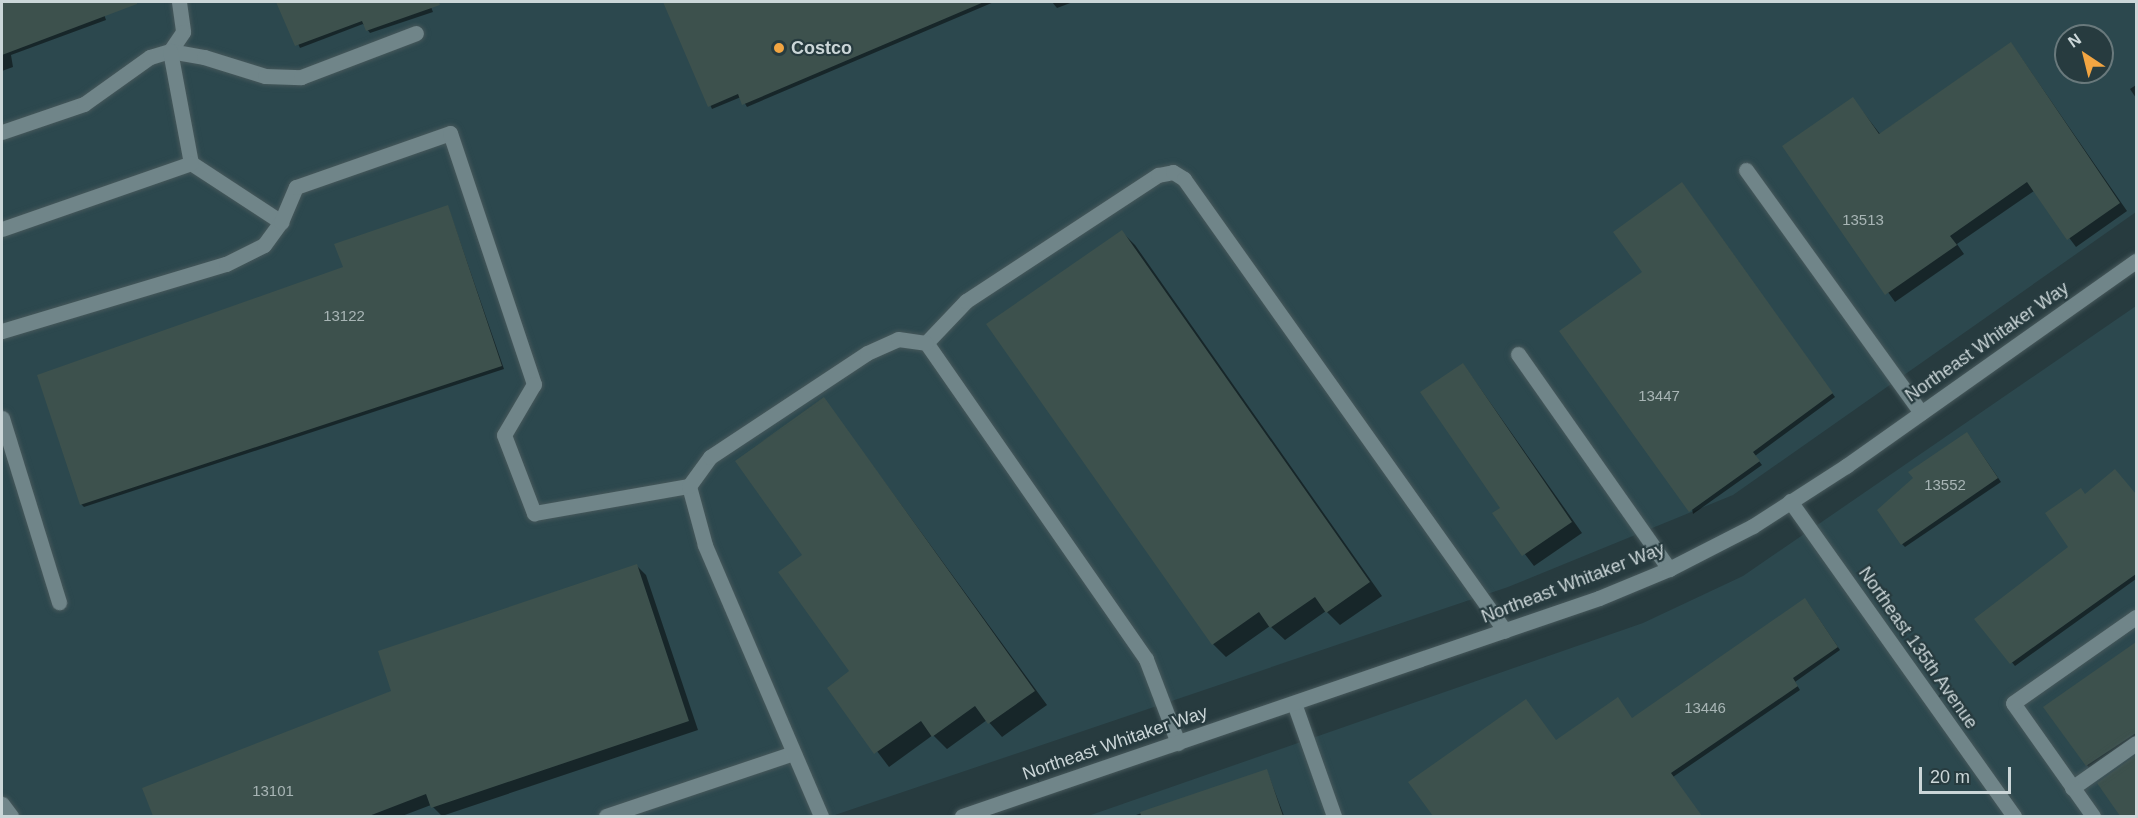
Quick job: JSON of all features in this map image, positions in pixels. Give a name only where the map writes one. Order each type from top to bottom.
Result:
[{"type":"street","points":[[179,2],[183,32],[170,51],[191,163],[281,222]]},
{"type":"street","points":[[2,132],[84,104],[150,57],[170,51],[204,57],[265,76],[301,77],[416,33]]},
{"type":"street","points":[[2,331],[226,264],[264,244],[281,222],[296,187],[450,133],[534,384],[504,435],[534,513],[689,486],[710,457],[867,352],[898,339],[926,343],[1146,659],[1178,743]]},
{"type":"street","points":[[2,229],[191,163]]},
{"type":"street","points":[[1746,170],[1921,413]]},
{"type":"street","points":[[926,343],[966,301],[1158,175],[1173,172],[1185,179],[1505,631]]},
{"type":"street","name":"Northeast Whitaker Way","points":[[962,816],[996,811],[1178,743],[1505,631],[1669,569],[1726,540],[1790,501],[1921,413],[2136,261]]},
{"type":"street","points":[[1518,354],[1669,569]]},
{"type":"street","points":[[2,418],[59,602]]},
{"type":"street","points":[[689,486],[705,545],[820,816]]},
{"type":"street","name":"Northeast 135th Avenue","points":[[1790,501],[2014,816]]},
{"type":"street","points":[[2093,816],[2013,704],[2136,617]]},
{"type":"street","points":[[1294,703],[1334,816]]},
{"type":"street","points":[[2072,788],[2136,743]]},
{"type":"street","points":[[606,816],[793,753]]},
{"type":"street","points":[[2,804],[11,816]]},
{"type":"shaded area","points":[[2,2],[2136,2],[2136,212],[1733,495],[1508,587],[832,816],[2,816]]},
{"type":"shaded area","points":[[2136,306],[2136,816],[1088,816],[1643,623],[1743,576]]},
{"type":"building","points":[[2,2],[137,2],[137,4],[2,55]]},
{"type":"building","points":[[276,2],[439,2],[440,5],[366,31],[362,21],[295,46]]},
{"type":"building","name":"Costco","points":[[663,2],[984,2],[742,105],[738,94],[708,107]]},
{"type":"building","points":[[2011,42],[2120,203],[2067,240],[2027,182],[1950,236],[1957,245],[1885,295],[1782,146],[1853,97],[1879,134]]},
{"type":"building","points":[[1682,182],[1833,393],[1753,452],[1760,461],[1689,512],[1559,331],[1642,272],[1613,232]]},
{"type":"building","points":[[448,205],[502,366],[80,505],[37,375],[343,267],[334,244]]},
{"type":"building","points":[[1122,230],[1370,582],[1326,613],[1315,597],[1270,628],[1259,612],[1212,645],[986,324]]},
{"type":"building","points":[[1463,363],[1572,522],[1522,556],[1492,513],[1500,508],[1420,392]]},
{"type":"building","points":[[824,397],[1035,691],[988,724],[975,706],[932,737],[921,721],[874,754],[827,688],[849,671],[778,572],[802,555],[735,461]]},
{"type":"building","points":[[1967,432],[1998,478],[1901,545],[1877,510],[1913,478],[1908,472]]},
{"type":"building","points":[[2115,469],[2136,494],[2136,574],[2010,664],[1974,619],[2068,547],[2045,513],[2081,488],[2085,494]]},
{"type":"building","points":[[637,564],[689,721],[431,808],[426,794],[369,816],[153,816],[142,788],[391,691],[378,651]]},
{"type":"building","points":[[1805,598],[1838,647],[1793,678],[1798,686],[1671,773],[1702,816],[1433,816],[1408,782],[1526,699],[1556,740],[1618,697],[1632,718]]},
{"type":"building","points":[[2136,642],[2136,733],[2086,766],[2043,707]]},
{"type":"building","points":[[2136,755],[2136,816],[2120,816],[2097,783]]},
{"type":"building","points":[[1267,769],[1283,816],[1141,816],[1140,812]]},
{"type":"place","name":"Costco","points":[[779,48]]}]
